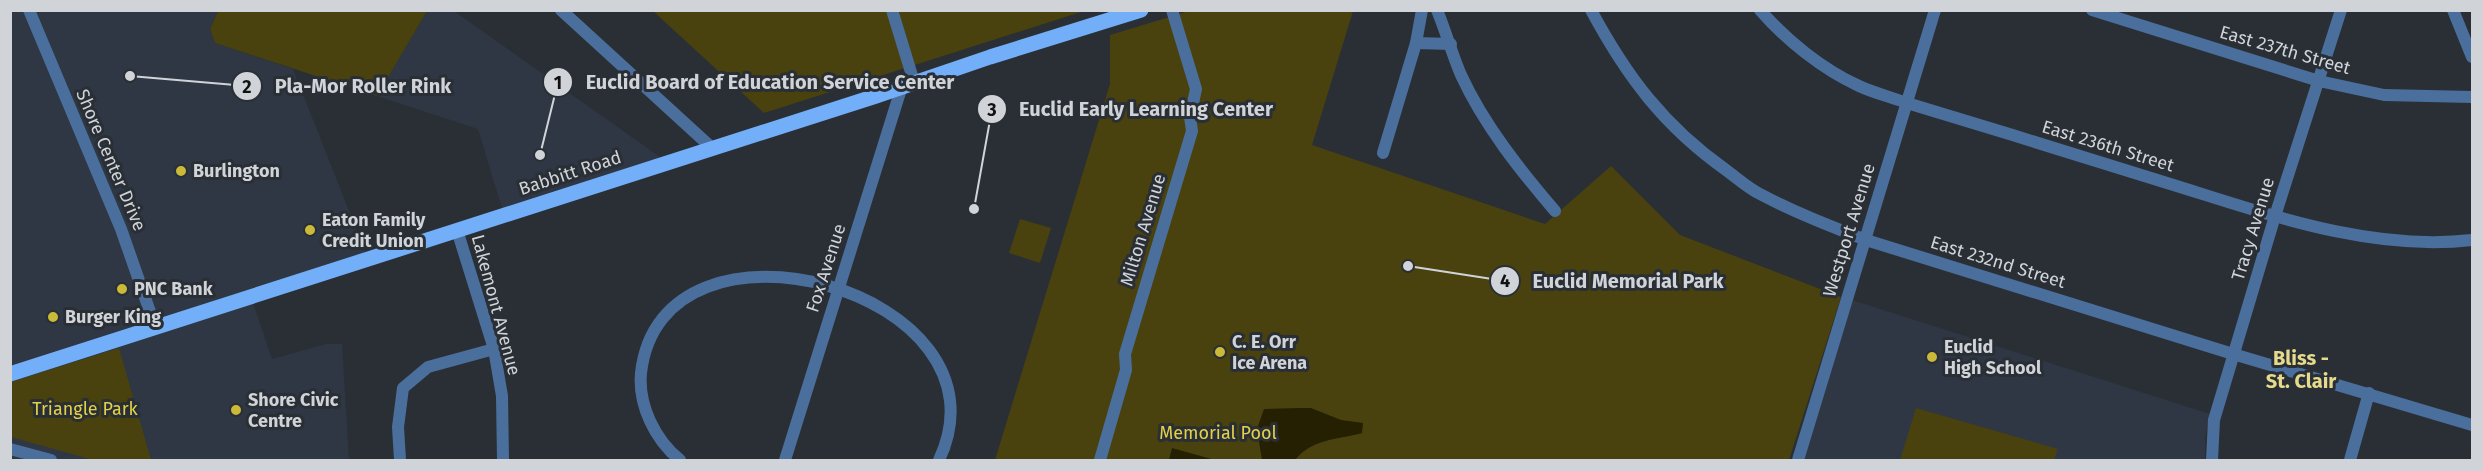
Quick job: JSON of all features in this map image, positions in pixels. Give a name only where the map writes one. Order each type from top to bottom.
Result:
[{"type":"main road","name":"Babbitt Road","points":[[10,374],[1141,10]]},
{"type":"street","name":"Shore Center Drive","points":[[29,10],[121,229],[155,326]]},
{"type":"street","points":[[561,10],[712,148]]},
{"type":"street","points":[[892,10],[908,84]]},
{"type":"street","name":"Milton Avenue","points":[[1100,460],[1126,370],[1127,348],[1192,131],[1190,117],[1196,89],[1172,10]]},
{"type":"street","points":[[1383,153],[1416,44],[1422,10]]},
{"type":"street","points":[[1437,10],[1461,74],[1490,125],[1527,178],[1555,212]]},
{"type":"street","name":"East 232nd Street","points":[[1591,10],[1622,64],[1670,125],[1705,155],[1758,193],[1814,220],[1866,240],[2233,354],[2472,425]]},
{"type":"street","name":"East 236th Street","points":[[1760,10],[1786,38],[1840,75],[1858,86],[1907,103],[2275,216],[2340,232],[2394,240],[2455,242],[2472,240]]},
{"type":"street","name":"Westport Avenue","points":[[1798,460],[1935,10]]},
{"type":"street","name":"East 237th Street","points":[[2092,10],[2319,81],[2384,95],[2472,97]]},
{"type":"street","name":"Tracy Avenue","points":[[2212,460],[2214,420],[2275,216],[2341,10]]},
{"type":"street","points":[[2453,10],[2472,57]]},
{"type":"street","points":[[1416,44],[1450,44]]},
{"type":"street","name":"Fox Avenue","points":[[785,460],[837,291],[908,84]]},
{"type":"street","name":"Lakemont Avenue","points":[[457,230],[494,349],[502,396],[503,460]]},
{"type":"street","points":[[680,460],[670,452],[651,428],[640,382],[643,357],[651,336],[669,311],[699,289],[733,279],[774,276],[872,302],[903,323],[931,350],[946,381],[951,413],[939,460]]},
{"type":"street","points":[[400,460],[398,427],[403,388],[428,367],[494,349]]},
{"type":"street","points":[[2350,460],[2369,393]]},
{"type":"street","points":[[10,449],[51,460]]},
{"type":"shaded area","points":[[10,11],[218,11],[210,29],[215,43],[293,69],[368,259],[251,297],[272,359],[326,344],[342,344],[349,460],[11,460]]},
{"type":"shaded area","points":[[427,11],[454,11],[667,162],[504,215],[478,129],[377,96]]},
{"type":"shaded area","name":"Euclid High School","points":[[1852,300],[2210,414],[2205,438],[2205,460],[1801,460]]},
{"type":"shaded area","points":[[1311,408],[1341,420],[1363,423],[1362,433],[1310,447],[1295,460],[1262,460],[1257,429],[1264,409]]},
{"type":"shaded area","points":[[1172,448],[1215,460],[1169,460]]},
{"type":"green space","points":[[218,10],[427,11],[377,96],[215,43],[210,29]]},
{"type":"green space","points":[[653,11],[1084,11],[764,113]]},
{"type":"green space","name":"Memorial Pool","points":[[1189,11],[1353,11],[1312,145],[1545,224],[1611,166],[1680,235],[1841,297],[1789,460],[995,460],[1110,84],[1110,35]]},
{"type":"green space","points":[[1020,219],[1051,228],[1040,263],[1009,253]]},
{"type":"green space","name":"Triangle Park","points":[[119,348],[151,460],[93,460],[11,437],[11,382]]},
{"type":"green space","points":[[1916,408],[2058,449],[2054,460],[1900,460]]},
{"type":"place","name":"Pla-Mor Roller Rink","points":[[130,76]]},
{"type":"place","name":"Euclid Board of Education Service Center","points":[[540,155]]},
{"type":"place","name":"Burlington","points":[[181,171]]},
{"type":"place","name":"Euclid Early Learning Center","points":[[974,209]]},
{"type":"place","name":"Eaton Family Credit Union","points":[[310,230]]},
{"type":"place","name":"Euclid Memorial Park","points":[[1408,266]]},
{"type":"place","name":"PNC Bank","points":[[122,289]]},
{"type":"place","name":"Burger King","points":[[53,317]]},
{"type":"place","name":"C. E. Orr Ice Arena","points":[[1220,352]]},
{"type":"place","name":"Euclid High School","points":[[1932,357]]},
{"type":"place","name":"Shore Civic Centre","points":[[236,410]]},
{"type":"district","name":"Bliss - St. Clair","points":[[2301,370]]}]
